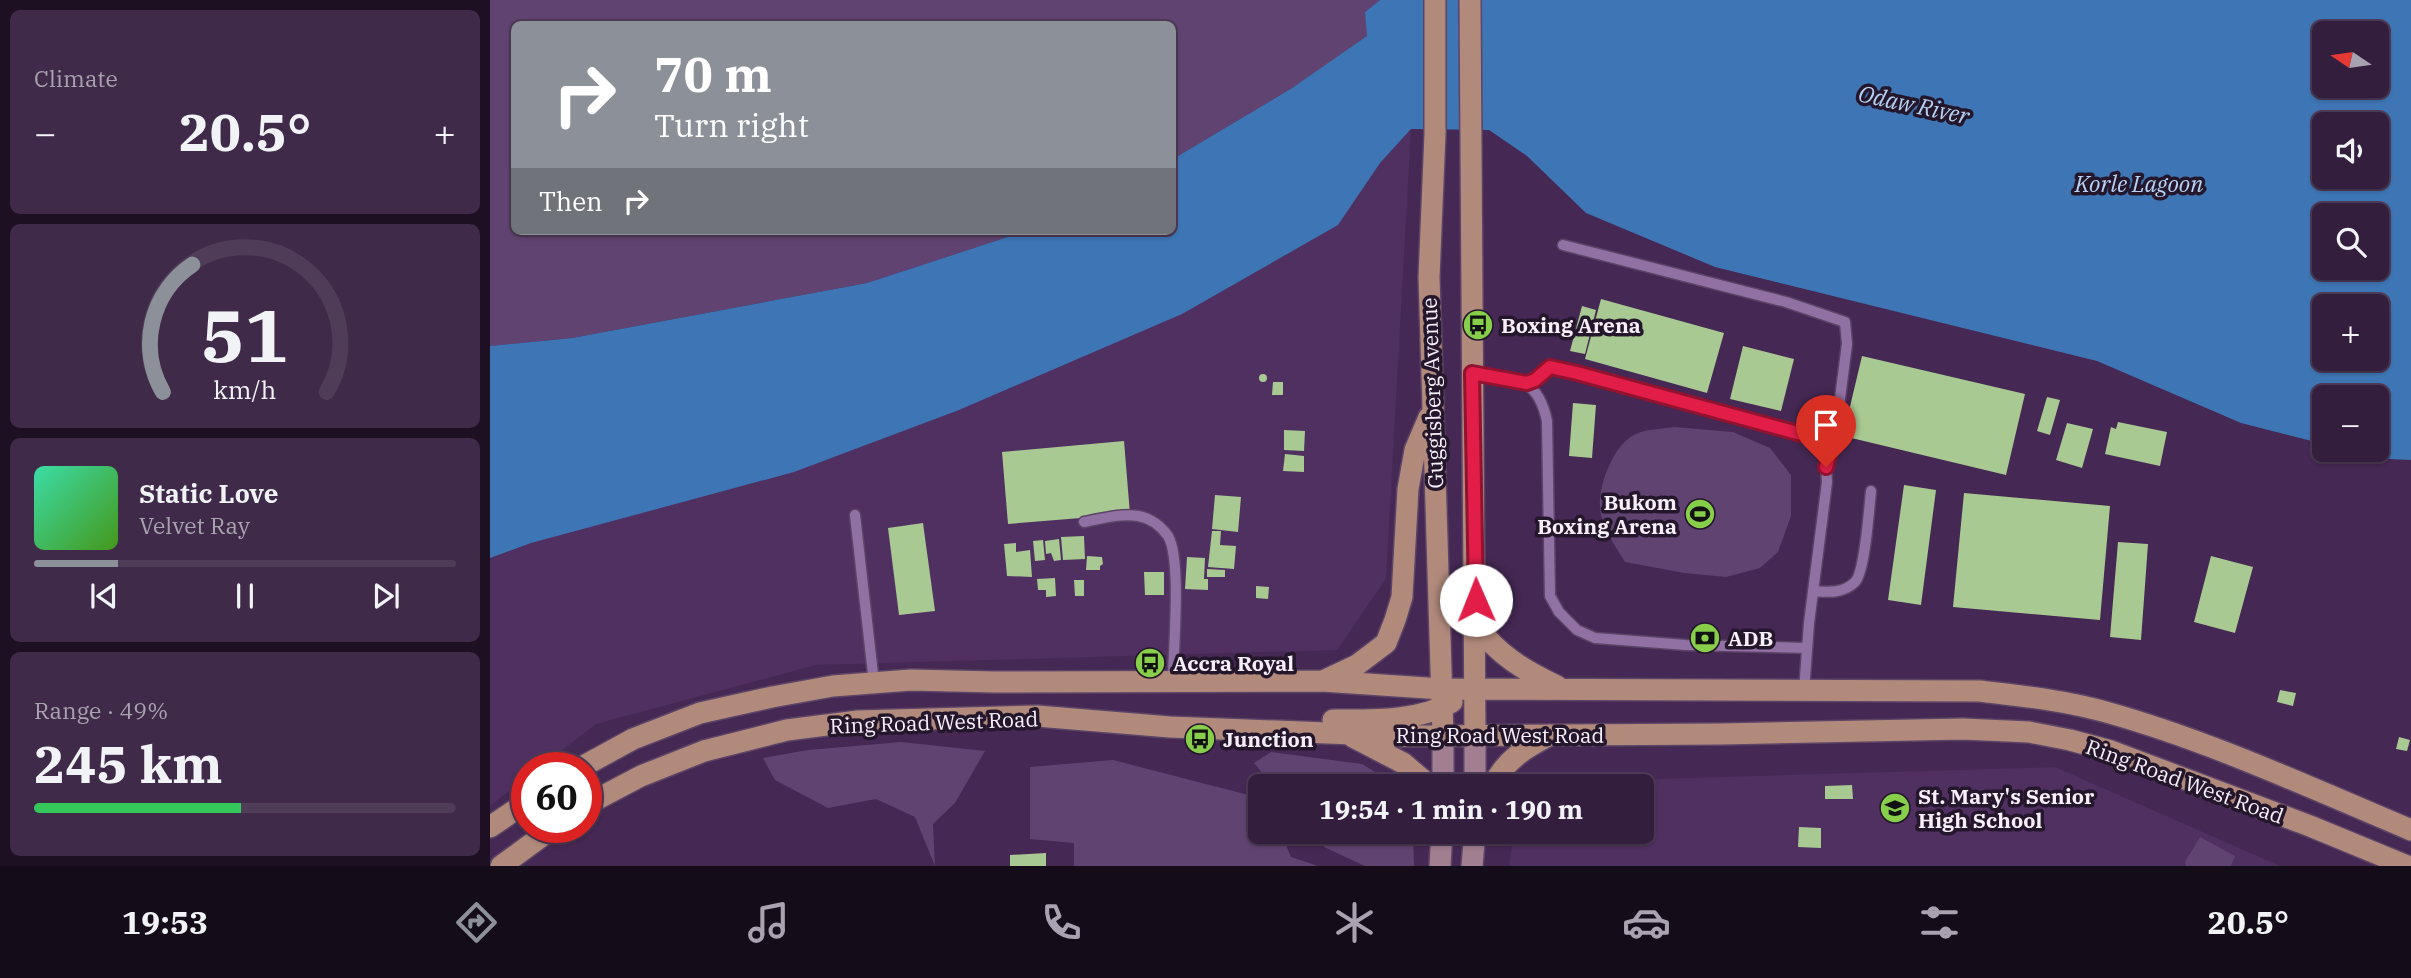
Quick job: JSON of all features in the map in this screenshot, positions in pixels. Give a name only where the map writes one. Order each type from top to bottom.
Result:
[{"type":"main road","name":"Guggisberg Avenue","points":[[1435,0],[1435,134],[1429,277],[1443,774]]},
{"type":"main road","name":"Guggisberg Avenue","points":[[1470,0],[1475,774]]},
{"type":"main road","points":[[1322,681],[1357,665],[1386,643],[1395,620],[1402,597],[1408,489],[1415,450],[1431,414],[1430,339]]},
{"type":"main road","points":[[1476,625],[1504,656],[1523,670],[1562,689]]},
{"type":"main road","name":"Ring Road West Road","points":[[602,756],[633,739],[700,713],[833,686],[911,680],[1322,681],[1442,698]]},
{"type":"main road","points":[[1037,716],[1086,714],[1359,720],[1413,715],[1442,698],[1475,688]]},
{"type":"main road","name":"Ring Road West Road","points":[[1475,688],[1979,691],[2037,697],[2105,712],[2255,765],[2411,830]]},
{"type":"main road","name":"Ring Road West Road","points":[[602,797],[641,776],[704,751],[787,730],[858,721],[1037,716],[1170,727],[1443,735],[1721,734],[1963,729],[2029,732],[2111,751],[2310,826],[2407,866]]},
{"type":"main road","points":[[1344,734],[1403,763],[1416,774]]},
{"type":"main road","points":[[1499,774],[1512,758],[1552,734]]},
{"type":"main road","points":[[490,827],[511,813]]},
{"type":"main road","points":[[501,866],[532,843]]},
{"type":"main road","points":[[1440,866],[1441,844]]},
{"type":"main road","points":[[1472,866],[1474,844]]},
{"type":"lane","points":[[1563,245],[1786,302],[1845,323],[1847,344],[1838,414],[1826,467],[1827,482],[1804,691]]},
{"type":"lane","points":[[1472,373],[1527,383],[1535,380],[1550,367],[1807,435],[1831,447]]},
{"type":"lane","points":[[1527,383],[1543,402],[1547,421],[1550,596],[1559,612],[1577,630],[1595,638],[1686,645],[1807,648]]},
{"type":"lane","points":[[1813,591],[1833,592],[1856,581],[1862,565],[1871,491]]},
{"type":"lane","points":[[855,515],[874,683]]},
{"type":"lane","points":[[1084,522],[1125,515],[1137,516],[1158,525],[1168,537],[1174,552],[1173,681]]},
{"type":"shaded area","points":[[490,0],[1380,0],[1365,12],[1368,36],[1292,88],[1176,157],[1176,21],[511,21],[511,235],[1014,235],[867,283],[572,338],[490,346]]},
{"type":"shaded area","points":[[1411,129],[1386,579],[1337,650],[816,665],[596,724],[560,752],[511,752],[511,790],[490,806],[490,558],[531,543],[1380,163]]},
{"type":"shaded area","points":[[1674,427],[1733,432],[1770,448],[1791,475],[1791,516],[1778,552],[1760,568],[1726,577],[1684,573],[1625,562],[1617,550],[1606,529],[1600,508],[1601,489],[1608,468],[1625,441],[1632,436]]},
{"type":"shaded area","points":[[901,742],[985,751],[955,803],[933,824],[935,866],[915,817],[876,799],[828,808],[775,780],[763,758],[808,750]]},
{"type":"shaded area","points":[[1271,752],[1362,764],[1378,774],[1263,774],[1254,763]]},
{"type":"shaded area","points":[[1113,760],[1248,795],[1248,844],[1286,844],[1291,857],[1318,866],[1074,866],[1074,843],[1030,839],[1030,767]]},
{"type":"shaded area","name":"St. Mary's Senior High School","points":[[2055,767],[2280,866],[1509,866],[1512,844],[1654,844],[1654,779]]},
{"type":"shaded area","points":[[2200,837],[2235,856],[2231,866],[2186,866],[2185,862]]},
{"type":"shaded area","points":[[1321,844],[1413,844],[1414,866],[1365,866]]},
{"type":"water","name":"Korle Lagoon","points":[[1380,0],[2411,0],[2411,460],[2389,459],[2389,385],[2312,385],[2312,441],[2241,423],[2097,361],[1715,267],[1586,213],[1527,156],[1489,130],[1411,129],[1380,163],[1338,225],[1182,314],[959,410],[794,472],[531,543],[490,558],[490,346],[572,338],[867,283],[1014,235],[1176,235],[1176,157],[1292,88],[1367,36],[1365,12]]},
{"type":"building","points":[[1601,299],[1724,333],[1707,393],[1585,359]]},
{"type":"building","points":[[1582,306],[1596,310],[1585,354],[1570,351]]},
{"type":"building","points":[[1743,346],[1794,359],[1781,411],[1730,399]]},
{"type":"building","points":[[1862,356],[2025,394],[2006,475],[1843,436]]},
{"type":"building","points":[[1263,374],[1267,378],[1263,382],[1259,378]]},
{"type":"building","points":[[1273,382],[1283,382],[1283,395],[1272,395]]},
{"type":"building","points":[[2047,397],[2060,400],[2050,435],[2037,431]]},
{"type":"building","points":[[1573,403],[1596,405],[1592,458],[1569,456]]},
{"type":"building","points":[[2118,422],[2167,432],[2160,466],[2105,454],[2111,427],[2116,429]]},
{"type":"building","points":[[2067,423],[2093,429],[2082,468],[2056,460]]},
{"type":"building","points":[[1284,430],[1305,431],[1304,451],[1284,450]]},
{"type":"building","points":[[1124,441],[1130,514],[1008,524],[1002,452]]},
{"type":"building","points":[[1285,454],[1304,456],[1304,472],[1283,471]]},
{"type":"building","points":[[1904,485],[1936,490],[1921,605],[1888,600]]},
{"type":"building","points":[[1964,493],[2110,506],[2100,620],[1953,607]]},
{"type":"building","points":[[1215,495],[1241,497],[1238,532],[1212,529]]},
{"type":"building","points":[[923,523],[935,611],[899,615],[888,528]]},
{"type":"building","points":[[1212,531],[1221,531],[1220,545],[1236,546],[1234,569],[1208,567]]},
{"type":"building","points":[[1084,536],[1085,559],[1063,560],[1061,537]]},
{"type":"building","points":[[1059,539],[1061,560],[1054,561],[1051,553],[1046,554],[1045,541]]},
{"type":"building","points":[[1043,540],[1045,560],[1035,561],[1033,541]]},
{"type":"building","points":[[2118,542],[2148,544],[2141,640],[2110,637]]},
{"type":"building","points":[[1016,543],[1016,552],[1030,550],[1032,577],[1007,576],[1004,544]]},
{"type":"building","points":[[1087,556],[1102,557],[1100,570],[1086,570]]},
{"type":"building","points":[[2211,556],[2253,567],[2235,633],[2194,622]]},
{"type":"building","points":[[1187,557],[1205,558],[1204,579],[1208,579],[1208,590],[1185,589]]},
{"type":"building","points":[[1207,569],[1225,570],[1225,577],[1207,577]]},
{"type":"building","points":[[1144,572],[1164,572],[1164,595],[1145,595]]},
{"type":"building","points":[[1055,578],[1056,596],[1046,597],[1046,590],[1038,590],[1037,579]]},
{"type":"building","points":[[1074,580],[1084,580],[1084,596],[1075,596]]},
{"type":"building","points":[[1256,586],[1269,587],[1268,599],[1256,598]]},
{"type":"building","points":[[2280,690],[2296,693],[2293,706],[2277,702]]},
{"type":"building","points":[[2399,737],[2410,740],[2407,751],[2396,749]]},
{"type":"building","points":[[1852,785],[1853,799],[1825,799],[1825,786]]},
{"type":"building","points":[[1799,827],[1821,828],[1821,848],[1798,847]]},
{"type":"building","points":[[1046,853],[1046,866],[1010,866],[1010,855]]},
{"type":"place","name":"Boxing Arena","points":[[1478,325]]},
{"type":"place","name":"Bukom Boxing Arena","points":[[1700,514]]},
{"type":"place","name":"ADB","points":[[1705,638]]},
{"type":"place","name":"Accra Royal","points":[[1150,663]]},
{"type":"place","name":"Junction","points":[[1200,739]]},
{"type":"place","name":"St. Mary's Senior High School","points":[[1895,808]]},
{"type":"route","points":[[1476,600],[1472,373],[1527,383],[1535,380],[1550,367],[1577,373],[1816,438],[1831,447],[1826,467]]},
{"type":"water label","name":"Odaw River","points":[[1914,104]]}]
